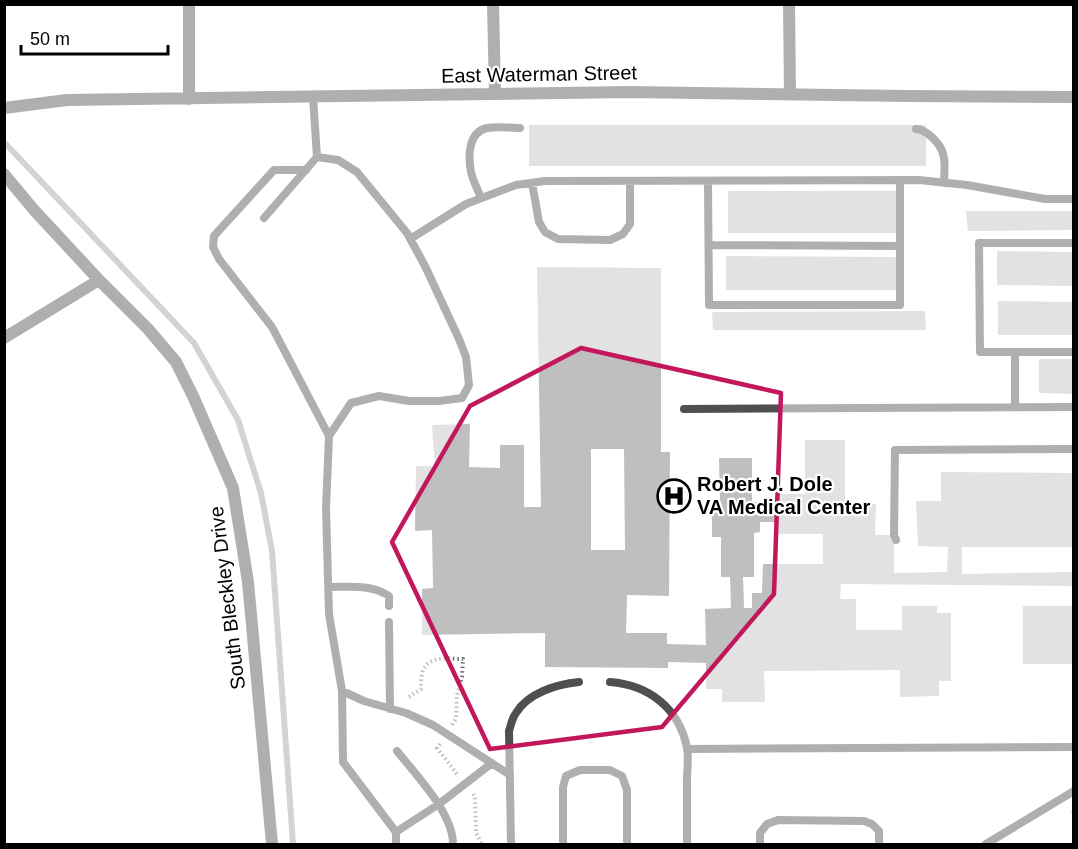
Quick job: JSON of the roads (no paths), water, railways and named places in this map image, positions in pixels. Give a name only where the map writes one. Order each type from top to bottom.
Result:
[{"type":"street","points":[[189,4],[189,99]]},
{"type":"street","points":[[493,4],[495,94]]},
{"type":"street","points":[[789,4],[790,94]]},
{"type":"street","name":"East Waterman Street","points":[[4,108],[67,100],[631,92],[1074,97]]},
{"type":"street","name":"South Bleckley Drive","points":[[4,174],[34,210],[148,329],[176,362],[233,488],[248,582],[272,844]]},
{"type":"street","points":[[4,338],[99,280]]},
{"type":"lane","points":[[264,218],[317,157],[313,97]]},
{"type":"lane","points":[[482,198],[471,173],[470,145],[476,135],[485,128],[520,128]]},
{"type":"lane","points":[[916,129],[929,134],[944,153],[944,183]]},
{"type":"lane","points":[[317,157],[338,160],[357,172],[407,233],[459,339],[466,357],[469,385],[462,398],[422,401],[379,396],[351,403],[328,436]]},
{"type":"lane","points":[[306,170],[274,170],[214,236],[213,247],[219,259],[272,327],[328,436],[326,509],[329,614],[342,691],[343,762],[396,832],[396,844]]},
{"type":"lane","points":[[708,181],[709,305],[900,305],[900,180]]},
{"type":"lane","points":[[410,239],[466,204],[516,186],[545,181],[919,180],[1045,200],[1074,199]]},
{"type":"lane","points":[[532,183],[539,222],[545,232],[558,239],[610,240],[623,234],[630,224],[630,181]]},
{"type":"lane","points":[[1074,243],[979,243],[980,352],[1074,351]]},
{"type":"lane","points":[[709,245],[900,246]]},
{"type":"lane","points":[[1015,352],[1015,407]]},
{"type":"lane","points":[[684,409],[1074,407]]},
{"type":"lane","points":[[896,540],[894,535],[895,450],[1074,449]]},
{"type":"lane","points":[[328,587],[369,587],[380,590],[389,596],[389,606]]},
{"type":"lane","points":[[389,622],[390,709]]},
{"type":"lane","points":[[511,844],[509,731],[515,714],[527,699],[549,689],[579,682]]},
{"type":"lane","points":[[610,682],[626,683],[661,700],[674,714],[682,730],[687,749],[687,844]]},
{"type":"lane","points":[[342,691],[433,725],[510,775]]},
{"type":"lane","points":[[687,749],[1074,747]]},
{"type":"lane","points":[[397,751],[439,804],[453,837],[453,844]]},
{"type":"lane","points":[[396,832],[439,804],[492,763]]},
{"type":"lane","points":[[563,844],[563,787],[567,776],[580,770],[610,770],[622,777],[627,789],[627,844]]},
{"type":"lane","points":[[987,844],[1074,791]]},
{"type":"lane","points":[[760,844],[760,833],[767,824],[778,820],[864,821],[872,824],[879,831],[879,844]]},
{"type":"waterway","points":[[4,142],[194,343],[238,420],[261,493],[272,551],[293,844]]},
{"type":"place","name":"Robert J. Dole VA Medical Center","points":[[674,496]]}]
